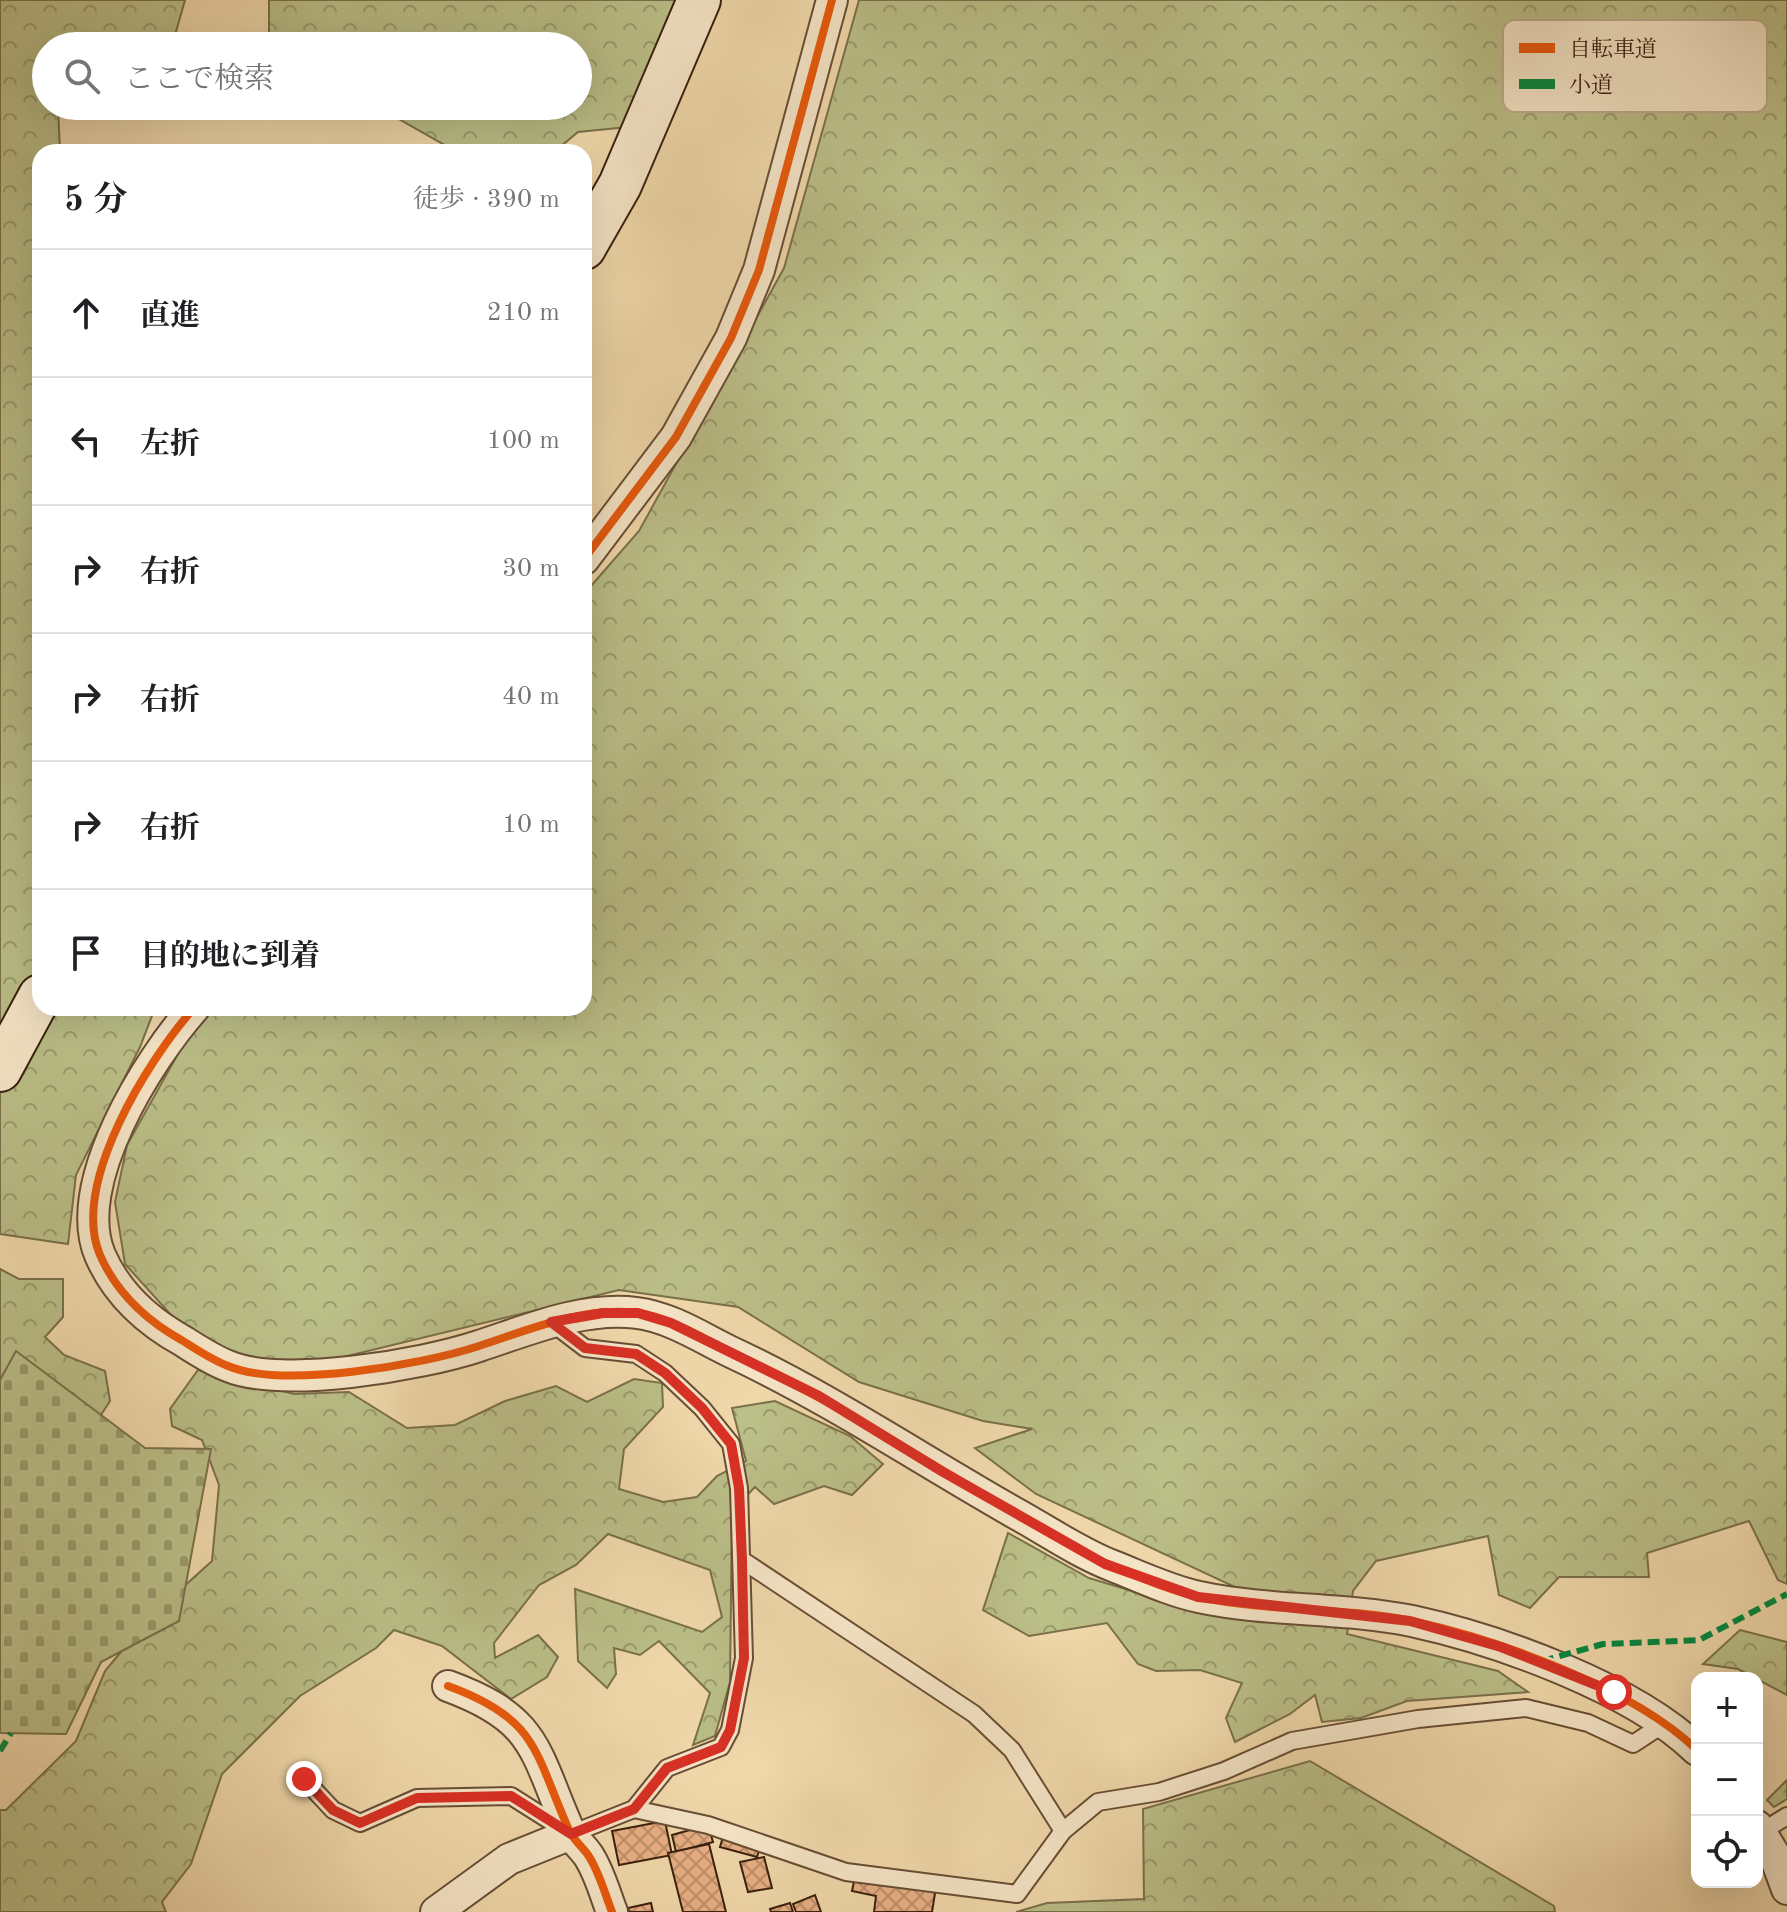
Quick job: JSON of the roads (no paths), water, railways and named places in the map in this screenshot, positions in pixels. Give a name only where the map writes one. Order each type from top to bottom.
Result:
[{"type":"street","points":[[592,234],[620,185],[699,0]]},
{"type":"street","points":[[592,548],[676,437],[731,338],[759,270],[832,0]]},
{"type":"street","points":[[0,1070],[32,1011]]},
{"type":"street","points":[[187,1016],[168,1038],[128,1100],[106,1160],[94,1213],[97,1250],[117,1289],[158,1327],[230,1368],[276,1376],[385,1367],[456,1354],[551,1322],[638,1313],[671,1323],[819,1396],[943,1472],[1105,1564],[1198,1597],[1410,1621],[1501,1647],[1614,1692],[1665,1723],[1691,1745]]},
{"type":"street","points":[[448,1686],[486,1700],[521,1725],[549,1777],[571,1834],[590,1857],[612,1912]]},
{"type":"street","points":[[436,1912],[509,1859],[571,1834]]},
{"type":"street","points":[[1763,1836],[1774,1854],[1787,1889]]},
{"type":"lane","points":[[304,1779],[333,1810],[360,1823],[417,1798],[511,1796],[571,1834],[634,1809],[667,1768],[721,1747],[730,1730],[744,1658],[739,1488],[731,1444],[702,1408],[665,1373],[636,1354],[585,1348],[551,1322]]},
{"type":"lane","points":[[742,1560],[974,1714],[1012,1750],[1063,1831]]},
{"type":"lane","points":[[634,1809],[708,1825],[846,1872],[1017,1894],[1063,1831],[1098,1802],[1159,1792],[1224,1771],[1292,1741],[1418,1719],[1526,1708],[1588,1723],[1633,1744],[1665,1723]]},
{"type":"lane","points":[[1763,1827],[1787,1816]]}]
